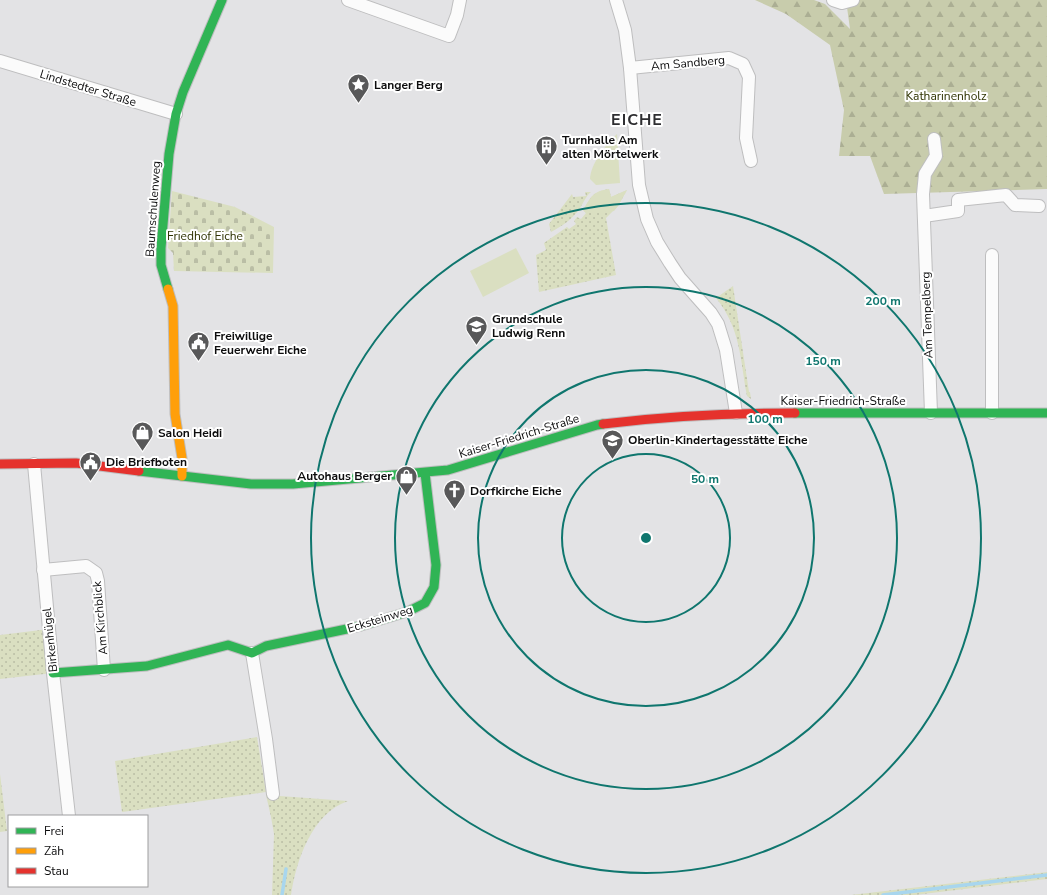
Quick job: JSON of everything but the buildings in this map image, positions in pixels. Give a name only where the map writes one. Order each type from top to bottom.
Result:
[{"type":"street","name":"Baumschulenweg","points":[[182,476],[182,458],[175,414],[173,306],[161,265],[161,248],[169,154],[176,114],[183,92],[222,0]]},
{"type":"street","points":[[348,0],[449,36],[457,15],[460,0]]},
{"type":"street","points":[[616,0],[625,30],[630,68],[639,185],[647,219],[657,242],[670,264],[680,278],[711,313],[718,324],[726,350],[736,413]]},
{"type":"street","points":[[833,0],[842,3],[854,0]]},
{"type":"street","name":"Am Sandberg","points":[[630,68],[729,58],[743,64],[749,77],[746,138],[751,161]]},
{"type":"street","name":"Lindstedter Straße","points":[[0,61],[176,114]]},
{"type":"street","name":"Am Tempelberg","points":[[931,413],[923,194],[925,174],[936,156],[934,139]]},
{"type":"street","points":[[924,216],[958,211],[958,200],[1006,195],[1015,205],[1039,206]]},
{"type":"street","points":[[992,255],[992,413]]},
{"type":"street","name":"Kaiser-Friedrich-Straße","points":[[0,464],[76,463],[251,484],[294,484],[448,470],[598,425],[629,420],[736,413],[1047,413]]},
{"type":"street","name":"Birkenhügel","points":[[34,464],[69,815]]},
{"type":"street","name":"Ecksteinweg","points":[[252,653],[266,646],[362,626],[407,612],[425,603],[434,587],[436,565],[425,473]]},
{"type":"street","name":"Am Kirchblick","points":[[44,570],[86,566],[96,573],[98,581],[104,670]]},
{"type":"street","points":[[54,673],[147,666],[228,645],[252,653],[266,738],[273,794]]},
{"type":"green space","name":"Katharinenholz","points":[[755,0],[814,0],[825,4],[850,29],[846,0],[1047,0],[1047,189],[884,194],[870,156],[839,156],[844,110],[830,45],[786,14]]},
{"type":"green space","points":[[617,134],[620,183],[596,185],[590,179],[593,167],[608,143]]},
{"type":"green space","points":[[609,189],[611,197],[627,190],[618,206],[606,218],[616,275],[539,292],[536,255],[546,250],[544,243],[567,227],[569,229],[576,224],[574,221],[577,217],[581,219],[586,213],[583,210],[593,195]]},
{"type":"green space","points":[[609,189],[611,197],[627,190],[614,211],[586,213],[583,210],[593,195]]},
{"type":"green space","name":"Friedhof Eiche","points":[[172,191],[235,207],[274,227],[273,273],[174,271],[173,253],[168,248]]},
{"type":"green space","points":[[585,192],[591,192],[574,216],[551,232],[549,224],[572,194],[573,197],[586,196]]},
{"type":"green space","points":[[516,248],[529,273],[483,297],[470,271]]},
{"type":"green space","points":[[733,286],[751,399],[747,396],[741,357],[735,333],[730,321],[716,298]]},
{"type":"green space","points":[[49,629],[53,673],[0,679],[0,635]]},
{"type":"green space","points":[[257,737],[266,792],[122,812],[115,761]]},
{"type":"green space","points":[[0,774],[7,831],[0,832]]},
{"type":"green space","points":[[266,795],[348,801],[335,807],[315,827],[302,853],[293,882],[291,895],[272,895],[274,834]]},
{"type":"green space","points":[[1047,872],[1047,879],[915,895],[851,895]]},
{"type":"waterway","points":[[282,895],[286,869]]},
{"type":"waterway","points":[[883,895],[1047,875]]},
{"type":"traffic: fast","points":[[168,289],[161,265],[161,248],[169,154],[176,114],[183,92],[222,0]]},
{"type":"traffic: fast","points":[[795,413],[1047,413]]},
{"type":"traffic: fast","points":[[139,471],[251,484],[293,484],[448,470],[603,424]]},
{"type":"traffic: fast","points":[[53,673],[147,666],[228,645],[252,653],[266,646],[361,626],[407,612],[425,603],[434,587],[436,565],[425,473]]},
{"type":"traffic: slow","points":[[168,289],[173,306],[175,414],[182,458],[182,476]]},
{"type":"traffic: jam","points":[[603,424],[699,416],[795,413]]},
{"type":"traffic: jam","points":[[0,464],[76,463],[139,471]]},
{"type":"place","name":"Langer Berg","points":[[358,104]]},
{"type":"place","name":"Turnhalle Am alten Mörtelwerk","points":[[546,166]]},
{"type":"place","name":"Grundschule Ludwig Renn","points":[[476,346]]},
{"type":"place","name":"Freiwillige Feuerwehr Eiche","points":[[199,362]]},
{"type":"place","name":"Salon Heidi","points":[[142,452]]},
{"type":"place","name":"Oberlin-Kindertagesstätte Eiche","points":[[612,460]]},
{"type":"place","name":"Die Briefboten","points":[[91,482]]},
{"type":"place","name":"Autohaus Berger","points":[[407,496]]},
{"type":"place","name":"Dorfkirche Eiche","points":[[454,510]]},
{"type":"district","name":"EICHE","points":[[637,119]]}]
